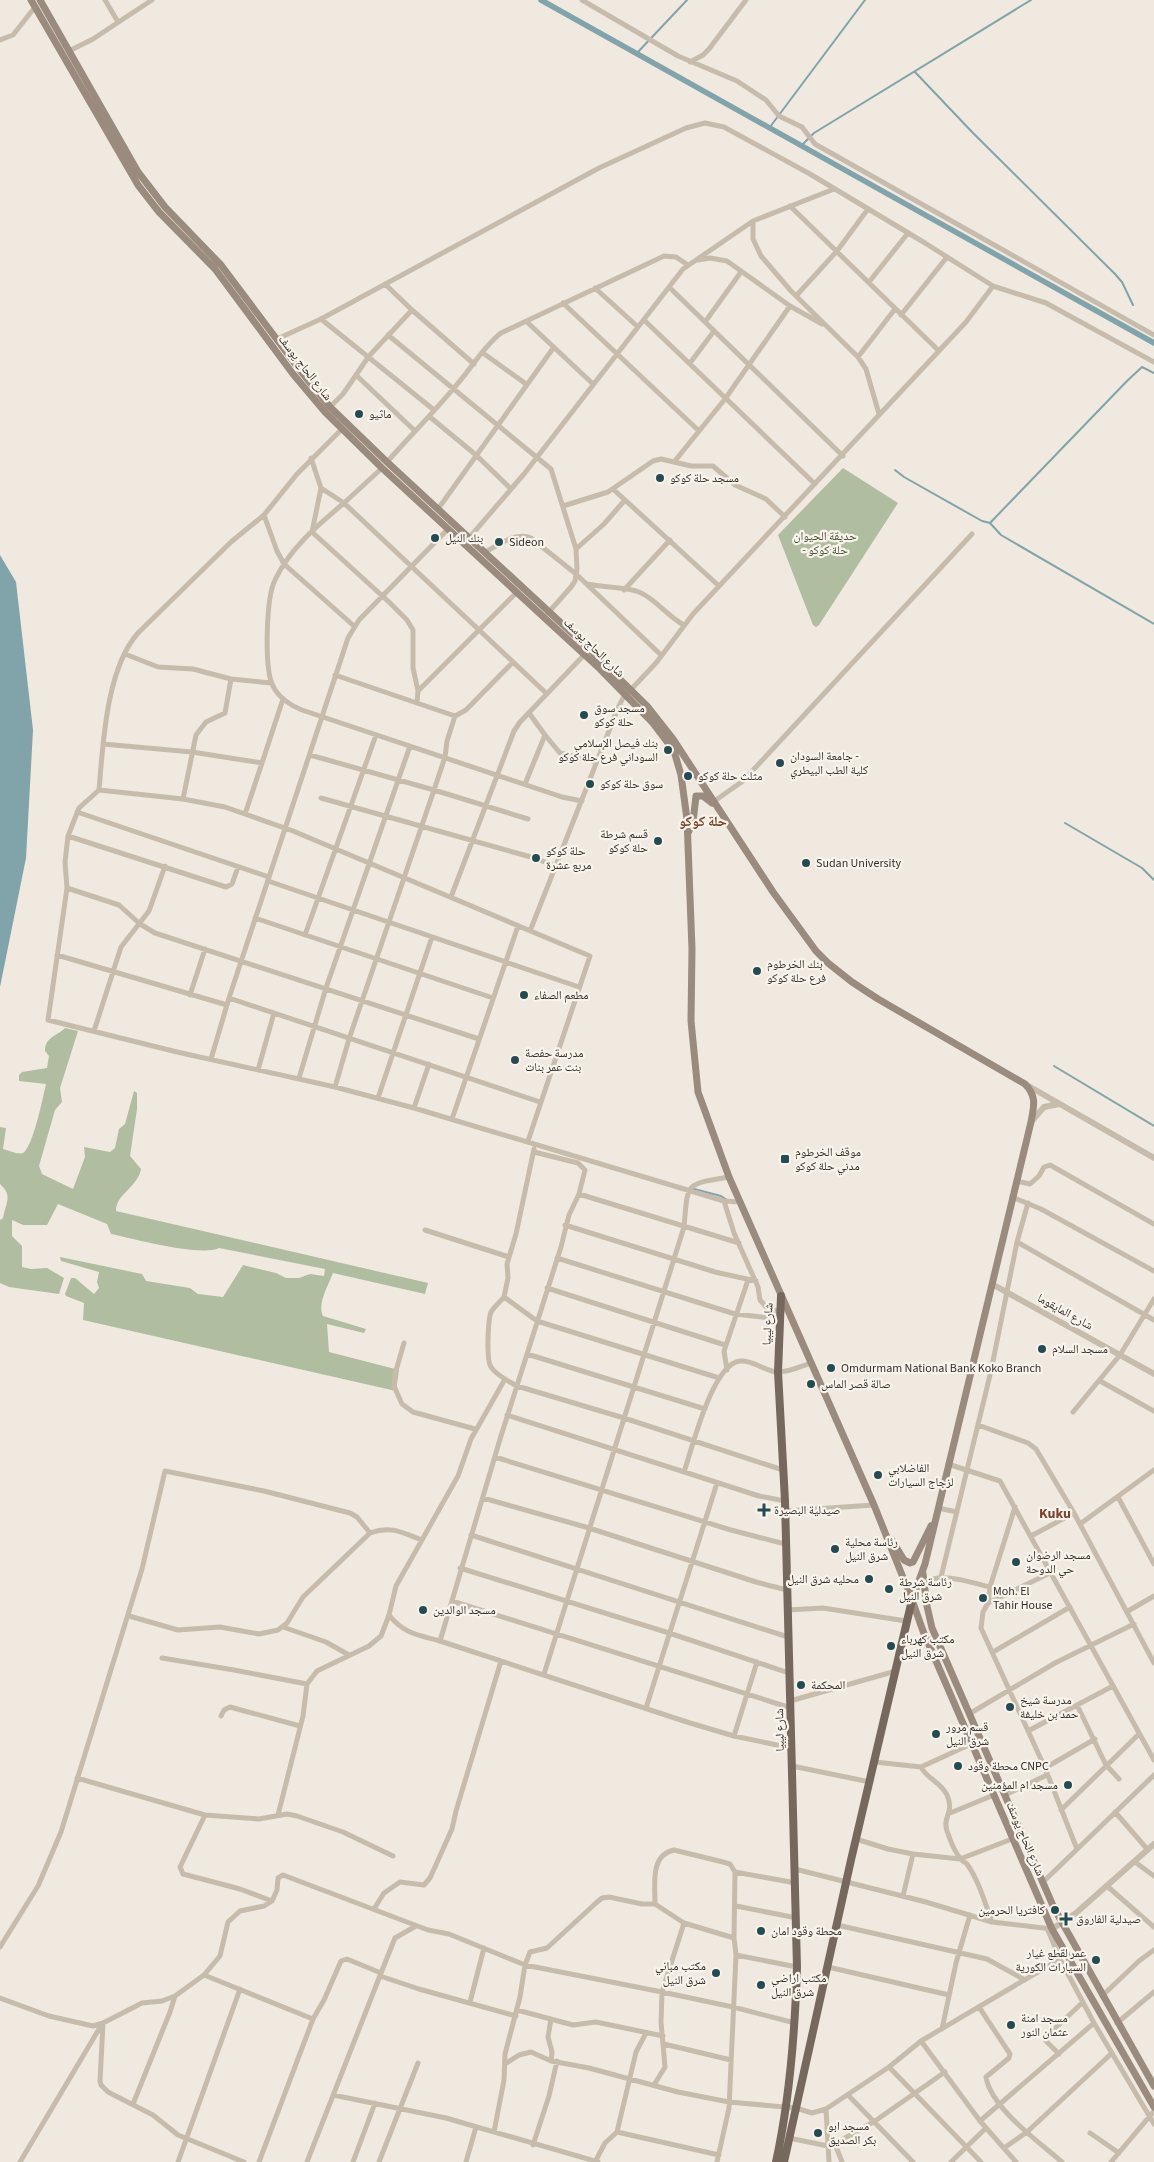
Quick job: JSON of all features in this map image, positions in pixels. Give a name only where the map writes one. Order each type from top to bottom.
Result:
[{"type":"main road","name":"شارع الحاج يوسف","points":[[40,0],[146,184],[164,207],[221,265],[330,407],[384,465],[448,528],[517,592],[546,614],[629,692]]},
{"type":"main road","name":"شارع الحاج يوسف","points":[[33,3],[132,175],[150,202],[206,258],[303,386],[342,429],[438,509],[485,552],[585,654],[629,692]]},
{"type":"main road","points":[[629,692],[670,734],[773,892],[805,936],[828,963],[878,999],[1025,1084],[1032,1091],[1035,1099],[973,1368],[922,1572],[906,1621],[897,1671],[856,1839],[784,2162]]},
{"type":"main road","points":[[629,692],[660,732],[678,760],[688,834],[692,949],[691,1021],[696,1082],[729,1177],[882,1525],[904,1560],[910,1563],[916,1559],[926,1534],[936,1517]]},
{"type":"main road","points":[[688,834],[693,822],[696,796],[703,796],[716,805]]},
{"type":"main road","name":"شارع ليبيا","points":[[776,2162],[795,2023],[797,1966],[785,1511],[778,1372],[781,1296]]},
{"type":"main road","name":"شارع الحاج يوسف","points":[[882,1525],[923,1631],[994,1795],[1049,1929],[1154,2109]]},
{"type":"main road","name":"شارع الحاج يوسف","points":[[922,1572],[932,1628],[1042,1883],[1061,1924],[1153,2081]]},
{"type":"street","points":[[105,0],[118,22]]},
{"type":"street","points":[[68,51],[152,0]]},
{"type":"street","points":[[582,0],[657,45],[690,62],[724,75],[771,104],[779,116],[802,126],[812,141],[825,150],[1154,335]]},
{"type":"street","points":[[690,62],[703,55],[709,49],[746,0]]},
{"type":"street","points":[[0,40],[13,35],[33,3]]},
{"type":"street","points":[[276,339],[321,319],[598,168],[699,123],[715,124],[724,127],[834,189],[993,286],[1046,303],[1154,362]]},
{"type":"street","points":[[469,538],[538,457],[593,384],[689,264],[753,221],[834,189]]},
{"type":"street","points":[[790,206],[939,351]]},
{"type":"street","points":[[796,296],[837,251],[868,210]]},
{"type":"street","points":[[753,221],[753,239],[760,256],[796,296],[858,357],[866,369],[879,414]]},
{"type":"street","points":[[869,282],[908,233]]},
{"type":"street","points":[[582,801],[562,797],[297,708],[284,699],[271,683],[268,644],[270,599],[275,580],[284,564],[312,532],[384,465],[430,417],[483,353],[492,339],[500,333],[527,322],[664,256],[676,257],[689,264]]},
{"type":"street","points":[[901,315],[947,257]]},
{"type":"street","points":[[689,264],[701,259],[727,261],[790,306],[828,328]]},
{"type":"street","points":[[705,322],[741,272]]},
{"type":"street","points":[[385,284],[474,364]]},
{"type":"street","points":[[530,931],[618,708],[629,692],[719,586],[966,322],[993,286]]},
{"type":"street","points":[[669,287],[842,456]]},
{"type":"street","points":[[595,288],[638,327]]},
{"type":"street","points":[[564,303],[699,431]]},
{"type":"street","points":[[674,462],[725,398],[790,306]]},
{"type":"street","points":[[858,357],[895,309]]},
{"type":"street","points":[[330,407],[357,376],[369,356],[412,310]]},
{"type":"street","points":[[321,319],[434,410]]},
{"type":"street","points":[[644,320],[815,484]]},
{"type":"street","points":[[527,322],[593,384]]},
{"type":"street","points":[[690,363],[714,331]]},
{"type":"street","points":[[388,335],[551,469],[576,549],[576,574],[571,587],[546,614]]},
{"type":"street","points":[[438,509],[554,347]]},
{"type":"street","points":[[483,353],[526,384]]},
{"type":"street","points":[[357,376],[415,431]]},
{"type":"street","points":[[430,417],[476,455],[511,489]]},
{"type":"street","points":[[342,429],[311,458],[264,515],[231,542],[138,633],[125,654],[113,690],[103,744],[99,790],[77,812],[68,836],[65,862],[67,888],[48,1020],[378,1098],[528,1141],[724,1201],[740,1202]]},
{"type":"street","points":[[311,458],[321,488],[312,532]]},
{"type":"street","points":[[563,506],[599,496],[657,459],[691,466],[713,466],[735,485],[766,499],[785,517]]},
{"type":"street","points":[[321,488],[344,503],[547,694]]},
{"type":"street","points":[[612,489],[719,586]]},
{"type":"street","points":[[576,549],[604,524],[625,500]]},
{"type":"street","points":[[264,515],[277,551],[284,564],[354,626]]},
{"type":"street","points":[[211,1059],[241,960],[348,638],[354,626],[448,528]]},
{"type":"street","points":[[312,532],[407,620],[413,630],[413,668],[418,691],[416,702]]},
{"type":"street","points":[[716,805],[743,780],[972,534]]},
{"type":"street","points":[[485,552],[513,538],[526,536],[576,574],[628,626],[662,655]]},
{"type":"street","points":[[624,590],[670,540]]},
{"type":"street","points":[[587,584],[638,592],[652,599],[669,616],[684,625]]},
{"type":"street","points":[[418,691],[517,592]]},
{"type":"street","points":[[125,654],[158,667],[193,669],[231,679],[271,683]]},
{"type":"street","points":[[451,897],[514,731],[528,713],[585,654]]},
{"type":"street","points":[[335,1087],[445,757],[446,741],[455,716],[466,710],[512,662]]},
{"type":"street","points":[[335,676],[455,716]]},
{"type":"street","points":[[183,799],[192,752],[200,729],[206,722],[223,715],[227,709],[231,679]]},
{"type":"street","points":[[245,814],[284,699]]},
{"type":"street","points":[[528,713],[560,753],[596,762]]},
{"type":"street","points":[[305,935],[376,735]]},
{"type":"street","points":[[525,784],[545,735]]},
{"type":"street","points":[[103,744],[192,752],[262,763]]},
{"type":"street","points":[[299,1078],[340,946],[410,746]]},
{"type":"street","points":[[310,755],[528,819]]},
{"type":"street","points":[[99,790],[183,799],[211,804],[245,814],[286,828],[590,956],[528,1141]]},
{"type":"street","points":[[321,798],[472,840],[556,866]]},
{"type":"street","points":[[77,812],[238,867],[319,898],[579,987]]},
{"type":"street","points":[[68,836],[226,887],[232,884],[238,867]]},
{"type":"street","points":[[94,1031],[121,947],[149,910],[165,866]]},
{"type":"street","points":[[67,888],[119,905],[140,924],[155,933],[363,1000],[478,1040]]},
{"type":"street","points":[[255,918],[492,998]]},
{"type":"street","points":[[452,1119],[518,926]]},
{"type":"street","points":[[378,1098],[432,937]]},
{"type":"street","points":[[190,995],[205,949]]},
{"type":"street","points":[[57,955],[227,1005]]},
{"type":"street","points":[[229,998],[540,1102]]},
{"type":"street","points":[[258,1070],[274,1013]]},
{"type":"street","points":[[414,1108],[430,1064]]},
{"type":"street","points":[[1025,1084],[1154,1158]]},
{"type":"street","points":[[1031,1122],[1044,1107],[1060,1104]]},
{"type":"street","points":[[536,1144],[516,1234],[507,1264],[508,1278],[504,1297],[492,1311],[489,1318],[486,1354],[491,1367],[517,1386],[624,1418],[783,1470]]},
{"type":"street","points":[[440,1641],[460,1568],[507,1415],[566,1225],[579,1194],[585,1170],[583,1166],[534,1152]]},
{"type":"street","points":[[1016,1181],[1030,1184],[1039,1176],[1044,1167],[1050,1165],[1154,1224]]},
{"type":"street","points":[[544,1674],[684,1228],[689,1190],[696,1183],[729,1177]]},
{"type":"street","points":[[579,1194],[684,1228],[739,1243]]},
{"type":"street","points":[[1012,1197],[1028,1203],[1154,1272]]},
{"type":"street","points":[[724,1201],[739,1243],[756,1281],[763,1305],[779,1315]]},
{"type":"street","points":[[941,1577],[978,1425],[1017,1242],[1028,1203]]},
{"type":"street","points":[[566,1225],[674,1259],[756,1281]]},
{"type":"street","points":[[425,1230],[509,1257]]},
{"type":"street","points":[[1017,1242],[1154,1320]]},
{"type":"street","points":[[557,1258],[735,1314],[779,1315]]},
{"type":"street","points":[[727,1370],[724,1359],[725,1345],[748,1280]]},
{"type":"street","name":"شارع المايقوما","points":[[992,1284],[1154,1374]]},
{"type":"street","points":[[547,1288],[725,1345]]},
{"type":"street","points":[[504,1297],[537,1321],[720,1378]]},
{"type":"street","points":[[1073,1412],[1120,1355],[1154,1299]]},
{"type":"street","points":[[404,1343],[395,1374],[394,1386],[402,1404],[413,1412],[476,1429]]},
{"type":"street","points":[[526,1354],[705,1409]]},
{"type":"street","points":[[684,1472],[705,1409],[720,1378],[727,1370],[739,1361],[778,1372],[811,1363]]},
{"type":"street","points":[[278,1815],[300,1726],[307,1684],[317,1671],[376,1642],[381,1636],[389,1616],[396,1586],[458,1476],[468,1445],[505,1379]]},
{"type":"street","points":[[1100,1381],[1154,1411]]},
{"type":"street","points":[[507,1415],[717,1483],[784,1501]]},
{"type":"street","points":[[978,1425],[1028,1443],[1036,1449],[1074,1513],[1128,1611],[1154,1663]]},
{"type":"street","points":[[495,1457],[762,1540],[785,1544]]},
{"type":"street","points":[[948,1464],[1000,1481],[1052,1572],[1154,1760]]},
{"type":"street","points":[[0,1947],[34,1893],[61,1832],[129,1616],[156,1515],[165,1471],[264,1491],[350,1513],[357,1517],[370,1533]]},
{"type":"street","points":[[1080,1524],[1153,1472]]},
{"type":"street","points":[[646,1708],[717,1483]]},
{"type":"street","points":[[483,1498],[589,1528],[692,1562],[787,1590]]},
{"type":"street","points":[[1118,1498],[1154,1564]]},
{"type":"street","points":[[785,1511],[874,1505]]},
{"type":"street","points":[[1015,1507],[990,1587],[981,1628],[1045,1768],[1077,1849]]},
{"type":"street","points":[[938,1508],[957,1512]]},
{"type":"street","points":[[1031,1536],[1074,1513]]},
{"type":"street","points":[[283,1627],[303,1597],[370,1533],[382,1528],[398,1530],[422,1540]]},
{"type":"street","points":[[471,1534],[788,1637]]},
{"type":"street","points":[[460,1568],[790,1672]]},
{"type":"street","points":[[988,1603],[1052,1572]]},
{"type":"street","points":[[924,1583],[941,1577],[990,1587]]},
{"type":"street","points":[[1128,1611],[1154,1596]]},
{"type":"street","points":[[452,1601],[746,1694],[790,1705],[897,1671]]},
{"type":"street","points":[[993,1652],[1070,1607]]},
{"type":"street","points":[[788,1610],[829,1608],[906,1621]]},
{"type":"street","points":[[129,1616],[165,1628],[178,1630],[220,1627],[259,1634],[283,1627],[326,1642],[348,1655]]},
{"type":"street","points":[[389,1616],[401,1629],[734,1736],[791,1748]]},
{"type":"street","points":[[969,1714],[1031,1677],[1134,1624]]},
{"type":"street","points":[[162,1658],[307,1684]]},
{"type":"street","points":[[374,1909],[384,1893],[400,1882],[424,1885],[430,1878],[454,1823],[501,1661]]},
{"type":"street","points":[[734,1736],[757,1662]]},
{"type":"street","points":[[1028,1731],[1113,1686]]},
{"type":"street","points":[[1077,1705],[1106,1765],[1119,1779]]},
{"type":"street","points":[[221,1716],[224,1710],[230,1707],[300,1726]]},
{"type":"street","points":[[1061,1810],[1139,1734]]},
{"type":"street","points":[[1045,1768],[1095,1739]]},
{"type":"street","points":[[875,1762],[921,1767],[971,1744]]},
{"type":"street","points":[[792,1766],[870,1782]]},
{"type":"street","points":[[921,1767],[943,1787],[950,1803],[950,1813],[945,1823],[960,1859],[967,1864],[979,1889],[992,1922]]},
{"type":"street","points":[[1005,1795],[1047,1775]]},
{"type":"street","points":[[1042,1883],[1154,1775]]},
{"type":"street","points":[[77,1778],[205,1816],[259,1819],[287,1814],[343,1832],[393,1856]]},
{"type":"street","points":[[950,1813],[994,1795]]},
{"type":"street","points":[[1115,1812],[1148,1850]]},
{"type":"street","points":[[205,1816],[180,1868],[183,1874],[240,1889],[272,1902]]},
{"type":"street","points":[[856,1839],[888,1849],[913,1854],[960,1859],[1012,1838]]},
{"type":"street","points":[[795,1870],[903,1896],[992,1922],[1049,1929],[1061,1924],[1076,1913],[1154,1844]]},
{"type":"street","points":[[655,1904],[657,1862],[667,1852],[674,1850],[723,1862],[734,1868],[736,1906],[734,1938],[736,1955],[729,2102],[727,2123],[717,2162]]},
{"type":"street","points":[[903,1896],[913,1854]]},
{"type":"street","points":[[1135,1862],[1154,1876]]},
{"type":"street","points":[[735,1872],[796,1883]]},
{"type":"street","points":[[0,1998],[69,2022],[93,2026],[103,2023],[142,2002],[162,2000],[175,1996],[204,1974],[220,1956],[225,1928],[233,1916],[240,1911],[264,1906],[272,1902],[278,1890],[278,1878],[283,1875],[416,1926],[449,1934],[525,1965],[733,2007],[795,2023]]},
{"type":"street","points":[[1107,1886],[1154,1927]]},
{"type":"street","points":[[494,2132],[504,2080],[505,2054],[517,2013],[525,1965],[530,1952],[547,1948],[602,1898],[609,1897],[642,1904],[655,1904],[684,1923],[734,1938]]},
{"type":"street","points":[[736,1906],[797,1918]]},
{"type":"street","points":[[942,2029],[958,1954],[970,1915]]},
{"type":"street","points":[[654,2085],[657,2077],[665,2068],[661,2014],[662,1992],[684,1923]]},
{"type":"street","points":[[307,2162],[395,1938],[416,1926]]},
{"type":"street","points":[[836,1926],[987,1959],[1025,1980]]},
{"type":"street","points":[[1049,1929],[1060,1959],[1094,2023],[1154,2124]]},
{"type":"street","points":[[470,2002],[484,1948]]},
{"type":"street","points":[[1102,1996],[1139,1961],[1154,1950]]},
{"type":"street","points":[[736,1955],[797,1966]]},
{"type":"street","points":[[259,2162],[313,2020],[344,1959],[419,1989],[470,2002],[573,2025],[603,2023],[663,2036]]},
{"type":"street","points":[[505,2064],[519,2055],[531,2052],[554,2061],[678,2092],[729,2102],[796,2108],[810,2113],[826,2109],[889,2067],[921,2042],[1060,1959]]},
{"type":"street","points":[[828,1967],[949,1995]]},
{"type":"street","points":[[204,1974],[313,2020]]},
{"type":"street","points":[[178,2162],[240,1989]]},
{"type":"street","points":[[1117,2022],[1154,1992]]},
{"type":"street","points":[[133,2104],[175,1996]]},
{"type":"street","points":[[1059,2054],[1045,2038],[1083,2002]]},
{"type":"street","points":[[979,2007],[1010,2054],[1009,2058],[986,2077],[988,2084],[1000,2105],[1027,2132],[1062,2162]]},
{"type":"street","points":[[534,2145],[549,2096],[554,2061],[548,2037],[551,2019]]},
{"type":"street","points":[[103,2023],[101,2084],[114,2096],[153,2115],[186,2140],[244,2162]]},
{"type":"street","points":[[20,2162],[103,2023]]},
{"type":"street","points":[[980,2121],[1094,2023]]},
{"type":"street","points":[[333,2095],[400,2108],[476,2127],[596,2162],[605,2143],[617,2132],[636,2052],[646,2032]]},
{"type":"street","points":[[921,2042],[980,2121],[1016,2162]]},
{"type":"street","points":[[664,2044],[731,2060]]},
{"type":"street","points":[[1004,2148],[1027,2132],[1112,2053]]},
{"type":"street","points":[[379,2162],[418,2063]]},
{"type":"street","points":[[889,2067],[980,2162]]},
{"type":"street","points":[[789,2138],[828,2146],[835,2144],[876,2121],[945,2072]]},
{"type":"street","points":[[848,2095],[876,2121],[914,2162]]},
{"type":"street","points":[[353,2162],[375,2103]]},
{"type":"street","points":[[826,2109],[829,2162]]},
{"type":"street","points":[[1111,2162],[1154,2109]]},
{"type":"street","points":[[466,2162],[476,2127]]},
{"type":"street","points":[[951,2162],[986,2128]]},
{"type":"street","points":[[617,2132],[719,2155]]},
{"type":"street","points":[[1090,2133],[1119,2153]]},
{"type":"street","points":[[835,2144],[842,2162]]},
{"type":"green space","name":"حديقة الحيوان - حلة كوكو","points":[[843,468],[898,503],[816,627],[813,625],[778,535]]},
{"type":"green space","points":[[65,1028],[78,1031],[60,1088],[62,1102],[55,1110],[39,1166],[42,1174],[73,1189],[85,1157],[84,1147],[110,1152],[115,1148],[119,1129],[125,1124],[134,1091],[137,1093],[137,1109],[130,1156],[141,1169],[136,1181],[119,1200],[116,1211],[428,1283],[425,1294],[333,1273],[324,1295],[321,1306],[323,1316],[366,1329],[364,1333],[327,1324],[329,1352],[399,1370],[396,1391],[83,1320],[84,1303],[65,1294],[71,1278],[75,1278],[94,1294],[99,1288],[97,1282],[99,1272],[61,1261],[60,1257],[142,1274],[146,1281],[190,1288],[198,1294],[223,1297],[243,1265],[276,1273],[286,1278],[299,1278],[310,1274],[324,1276],[325,1269],[219,1248],[210,1250],[183,1249],[111,1234],[107,1224],[58,1204],[47,1225],[23,1225],[12,1220],[12,1236],[22,1246],[22,1267],[31,1269],[47,1268],[64,1278],[59,1294],[9,1287],[0,1283],[0,1220],[3,1218],[8,1200],[4,1188],[0,1184],[0,1127],[6,1128],[3,1149],[23,1153],[27,1149],[34,1132],[46,1084],[19,1081],[19,1075],[22,1072],[47,1068],[49,1056],[45,1051],[47,1043]]},
{"type":"water","points":[[0,555],[16,582],[33,730],[26,858],[0,987]]},
{"type":"waterway","points":[[541,0],[1154,343]]},
{"type":"waterway","points":[[637,53],[687,0]]},
{"type":"waterway","points":[[770,127],[865,0]]},
{"type":"waterway","points":[[802,145],[814,133],[1031,0]]},
{"type":"waterway","points":[[915,72],[973,133],[1115,274],[1122,282],[1133,305]]},
{"type":"waterway","points":[[895,470],[982,521],[990,523],[1142,367],[1154,373]]},
{"type":"waterway","points":[[990,523],[1001,535],[1154,624]]},
{"type":"waterway","points":[[1065,823],[1142,868],[1154,880]]},
{"type":"waterway","points":[[1054,1066],[1154,1126]]},
{"type":"waterway","points":[[694,1189],[721,1196],[727,1200]]},
{"type":"place","name":"ماثيو","points":[[359,414]]},
{"type":"place","name":"مسجد حلة كوكو","points":[[660,478]]},
{"type":"place","name":"بنك النيل","points":[[435,538]]},
{"type":"place","name":"Sideon","points":[[499,542]]},
{"type":"place","name":"مسجد سوق حلة كوكو","points":[[584,715]]},
{"type":"place","name":"بنك فيصل الإسلامي السوداني فرع حلة كوكو","points":[[668,750]]},
{"type":"place","name":"جامعة السودان - كلية الطب البيطري","points":[[780,763]]},
{"type":"place","name":"مثلث حلة كوكو","points":[[688,776]]},
{"type":"place","name":"سوق حلة كوكو","points":[[590,784]]},
{"type":"place","name":"قسم شرطة حلة كوكو","points":[[658,841]]},
{"type":"place","name":"حلة كوكو مربع عشرة","points":[[536,858]]},
{"type":"place","name":"Sudan University","points":[[806,863]]},
{"type":"place","name":"بنك الخرطوم فرع حلة كوكو","points":[[757,971]]},
{"type":"place","name":"مطعم الصفاء","points":[[524,995]]},
{"type":"place","name":"مدرسة حفصة بنت عمر بنات","points":[[515,1060]]},
{"type":"place","name":"موقف الخرطوم مدني حلة كوكو","points":[[785,1159]]},
{"type":"place","name":"مسجد السلام","points":[[1042,1349]]},
{"type":"place","name":"Omdurmam National Bank Koko Branch","points":[[831,1368]]},
{"type":"place","name":"صالة قصر الماس","points":[[811,1384]]},
{"type":"place","name":"الفاضلابي لزجاج السيارات","points":[[878,1475]]},
{"type":"place","name":"صيدلية البصيرة","points":[[764,1510]]},
{"type":"place","name":"رئاسة محلية شرق النيل","points":[[835,1549]]},
{"type":"place","name":"مسجد الرضوان حي الدوحة","points":[[1016,1562]]},
{"type":"place","name":"محليه شرق النيل","points":[[869,1579]]},
{"type":"place","name":"رئاسة شرطة شرق النيل","points":[[889,1589]]},
{"type":"place","name":"Moh. El Tahir House","points":[[983,1598]]},
{"type":"place","name":"مسجد الوالدين","points":[[423,1610]]},
{"type":"place","name":"مكتب كهرباء شرق النيل","points":[[891,1646]]},
{"type":"place","name":"المحكمة","points":[[801,1685]]},
{"type":"place","name":"مدرسة شيخ حمد بن خليفة","points":[[1010,1707]]},
{"type":"place","name":"قسم مرور شرق النيل","points":[[936,1734]]},
{"type":"place","name":"محطة وقود CNPC","points":[[958,1766]]},
{"type":"place","name":"مسجد ام المؤمنين","points":[[1068,1785]]},
{"type":"place","name":"كافتريا الحرمين","points":[[1055,1910]]},
{"type":"place","name":"صيدلية الفاروق","points":[[1066,1919]]},
{"type":"place","name":"محطة وقود امان","points":[[761,1931]]},
{"type":"place","name":"عمر لقطع غيار السيارات الكورية","points":[[1096,1960]]},
{"type":"place","name":"مكتب مباني شرق النيل","points":[[716,1973]]},
{"type":"place","name":"مكتب اراضي شرق النيل","points":[[761,1985]]},
{"type":"place","name":"مسجد امنة عثمان النور","points":[[1011,2025]]},
{"type":"place","name":"مسجد ابو بكر الصديق","points":[[818,2133]]},
{"type":"district","name":"حلة كوكو","points":[[703,822]]},
{"type":"district","name":"Kuku","points":[[1055,1514]]}]
